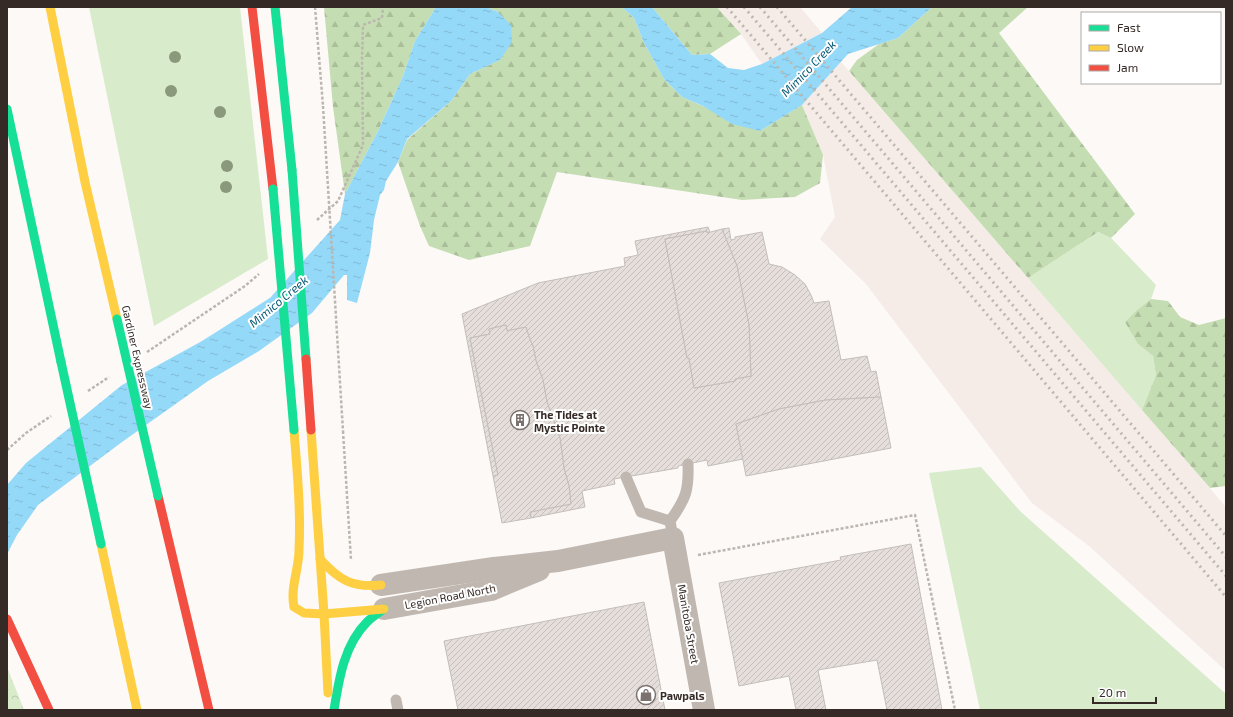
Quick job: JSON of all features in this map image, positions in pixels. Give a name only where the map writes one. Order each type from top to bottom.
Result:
[{"type":"main road","name":"Gardiner Expressway","points":[[50,7],[85,182],[209,710]]},
{"type":"main road","points":[[252,7],[273,189],[300,502],[299,560],[292,596],[294,607],[301,612],[324,614],[384,609]]},
{"type":"main road","points":[[275,7],[292,170],[324,614],[329,710]]},
{"type":"main road","points":[[7,109],[137,710]]},
{"type":"main road","points":[[320,560],[339,578],[358,586],[381,585]]},
{"type":"main road","points":[[334,710],[340,672],[347,652],[356,635],[366,623],[384,609]]},
{"type":"main road","points":[[7,619],[49,710]]},
{"type":"street","name":"Legion Road North","points":[[384,609],[491,590],[558,561],[672,529]]},
{"type":"street","name":"Manitoba Street","points":[[672,529],[704,710]]},
{"type":"street","name":"Legion Road North","points":[[381,585],[494,568],[558,561]]},
{"type":"lane","points":[[626,477],[641,512],[672,529],[688,486],[688,464]]},
{"type":"path","points":[[315,7],[323,106],[351,566]]},
{"type":"path","points":[[315,222],[338,201],[363,145],[363,25],[382,18],[383,7]]},
{"type":"path","points":[[142,355],[245,286],[263,270]]},
{"type":"path","points":[[84,394],[110,377]]},
{"type":"path","points":[[7,450],[26,433],[52,416]]},
{"type":"path","points":[[698,555],[915,515],[955,710]]},
{"type":"shaded area","points":[[718,7],[800,7],[822,33],[762,64],[741,34]]},
{"type":"shaded area","points":[[841,62],[1226,507],[1226,671],[1089,546],[1032,503],[866,284],[820,239],[835,217],[823,155],[802,105]]},
{"type":"green space","points":[[89,7],[240,7],[268,259],[154,326]]},
{"type":"green space","points":[[324,7],[436,7],[415,41],[403,76],[378,131],[345,194],[333,107]]},
{"type":"green space","points":[[486,7],[622,7],[634,18],[644,43],[664,79],[682,97],[760,131],[802,105],[823,155],[820,183],[795,197],[742,200],[557,172],[530,246],[469,260],[429,246],[420,226],[398,162],[407,140],[451,101],[470,74],[500,60],[498,12]]},
{"type":"green space","points":[[652,7],[717,7],[741,34],[710,54],[692,55]]},
{"type":"green space","points":[[932,7],[1028,7],[999,33],[1135,214],[1111,238],[1098,232],[1028,278],[849,71],[857,60],[879,44],[898,38]]},
{"type":"green space","points":[[1098,232],[1111,238],[1156,285],[1151,299],[1137,310],[1138,344],[1153,356],[1156,375],[1142,410],[1028,278]]},
{"type":"green space","points":[[1151,299],[1168,301],[1180,317],[1199,325],[1226,318],[1226,486],[1210,488],[1142,410],[1156,375],[1153,356],[1138,344],[1125,322]]},
{"type":"green space","points":[[981,467],[1021,512],[1226,694],[1226,710],[980,710],[929,473]]},
{"type":"green space","points":[[7,667],[24,710],[7,710]]},
{"type":"water","name":"Mimico Creek","points":[[436,7],[486,7],[498,12],[511,25],[512,42],[500,60],[470,74],[451,101],[407,139],[398,162],[386,181],[384,190],[380,195],[374,220],[370,253],[357,303],[347,300],[347,275],[344,275],[312,313],[259,351],[208,381],[122,442],[38,505],[17,535],[7,554],[7,485],[26,463],[122,385],[202,341],[270,298],[340,220],[345,194],[378,131],[403,76],[415,41]]},
{"type":"water","name":"Mimico Creek","points":[[622,7],[652,7],[692,55],[710,54],[728,68],[744,70],[762,64],[822,33],[852,7],[932,7],[898,38],[848,54],[802,105],[760,131],[732,124],[703,106],[682,97],[664,79],[644,43],[634,18]]},
{"type":"building","points":[[708,227],[710,232],[707,233],[707,231],[665,239],[694,388],[735,381],[735,379],[751,376],[749,325],[737,266],[722,229],[729,228],[731,240],[735,239],[735,237],[762,232],[769,264],[782,267],[795,275],[805,284],[814,303],[829,301],[841,360],[867,356],[871,372],[876,371],[881,397],[826,400],[779,409],[736,424],[743,459],[708,466],[707,460],[678,466],[678,468],[614,479],[615,484],[582,491],[585,507],[531,518],[530,512],[571,504],[560,438],[547,402],[543,380],[536,361],[533,346],[526,327],[507,331],[506,325],[489,329],[490,334],[470,338],[498,475],[493,476],[462,314],[538,283],[625,266],[624,258],[638,255],[635,241]]},
{"type":"building","points":[[722,229],[737,266],[749,325],[751,376],[735,379],[735,381],[694,388],[665,239],[707,231],[707,233]]},
{"type":"building","name":"The Tides at Mystic Pointe","points":[[506,325],[507,331],[526,327],[533,346],[536,361],[543,380],[547,402],[560,438],[571,504],[530,512],[531,518],[502,523],[493,476],[498,475],[470,338],[490,334],[489,329]]},
{"type":"building","points":[[881,397],[891,448],[746,476],[736,424],[779,409],[826,400]]},
{"type":"building","points":[[911,544],[942,710],[887,710],[877,660],[818,670],[826,710],[796,710],[789,676],[739,686],[719,583],[841,560],[840,557]]},
{"type":"building","points":[[644,602],[665,710],[458,710],[444,641]]},
{"type":"railway","points":[[727,7],[1226,597]]},
{"type":"railway","points":[[744,7],[1226,576]]},
{"type":"railway","points":[[760,7],[1226,557]]},
{"type":"railway","points":[[777,7],[1226,536]]},
{"type":"traffic: fast","points":[[275,7],[292,170]]},
{"type":"traffic: fast","points":[[7,109],[61,362]]},
{"type":"traffic: fast","points":[[292,170],[306,359]]},
{"type":"traffic: fast","points":[[273,189],[294,430]]},
{"type":"traffic: fast","points":[[117,319],[158,496]]},
{"type":"traffic: fast","points":[[61,362],[101,544]]},
{"type":"traffic: fast","points":[[334,710],[344,663],[353,641],[367,622],[384,609]]},
{"type":"traffic: slow","points":[[50,7],[85,182],[117,319]]},
{"type":"traffic: slow","points":[[294,430],[299,520],[299,557],[293,593],[294,607],[304,613],[324,614],[384,609]]},
{"type":"traffic: slow","points":[[311,430],[324,614]]},
{"type":"traffic: slow","points":[[101,544],[137,710]]},
{"type":"traffic: slow","points":[[320,559],[333,572],[354,584],[371,586],[381,585]]},
{"type":"traffic: slow","points":[[324,614],[328,693]]},
{"type":"traffic: jam","points":[[252,7],[273,189]]},
{"type":"traffic: jam","points":[[306,359],[311,430]]},
{"type":"traffic: jam","points":[[158,496],[209,710]]},
{"type":"traffic: jam","points":[[7,619],[49,710]]},
{"type":"place","name":"The Tides at Mystic Pointe","points":[[520,420]]},
{"type":"place","name":"Pawpals","points":[[646,695]]}]
